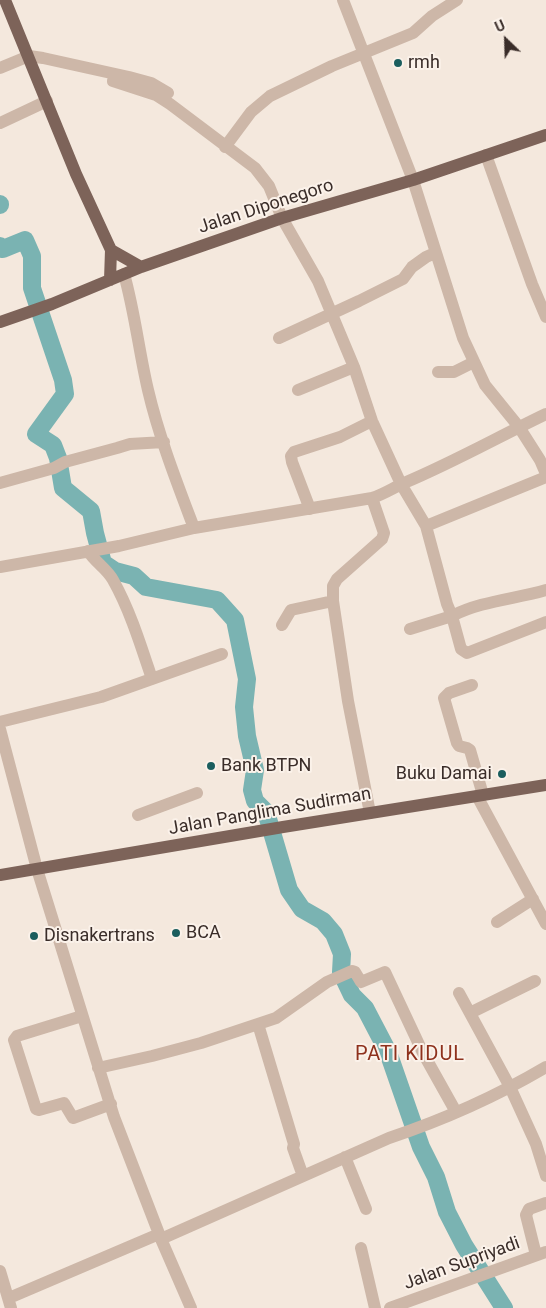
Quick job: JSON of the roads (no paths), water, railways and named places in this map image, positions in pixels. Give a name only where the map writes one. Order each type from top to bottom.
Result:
[{"type":"main road","points":[[5,0],[76,174],[111,250],[110,280]]},
{"type":"main road","name":"Jalan Diponegoro","points":[[0,322],[52,304],[141,266],[282,218],[413,180],[546,135]]},
{"type":"main road","points":[[111,250],[141,266]]},
{"type":"main road","name":"Jalan Panglima Sudirman","points":[[0,875],[546,785]]},
{"type":"street","points":[[344,0],[413,180],[463,338],[485,385],[519,427],[540,460],[546,475],[426,526]]},
{"type":"street","points":[[228,143],[251,112],[270,96],[324,70],[413,33],[432,16],[456,0]]},
{"type":"street","points":[[0,68],[29,56],[151,83],[228,143],[255,168],[269,186],[282,218],[318,281],[354,367],[372,421],[401,484],[426,526],[461,649],[467,653],[546,622]]},
{"type":"street","points":[[0,123],[47,101]]},
{"type":"street","points":[[486,155],[546,318]]},
{"type":"street","points":[[279,338],[403,279],[412,267],[435,253]]},
{"type":"street","points":[[124,274],[133,306],[148,391],[175,479],[194,528]]},
{"type":"street","points":[[438,372],[454,372],[474,362]]},
{"type":"street","points":[[298,390],[354,367]]},
{"type":"street","points":[[0,567],[119,546],[194,528],[372,498],[388,492],[401,484],[426,475],[546,414]]},
{"type":"street","points":[[310,508],[291,456],[294,452],[340,437],[372,421]]},
{"type":"street","points":[[0,483],[130,444],[164,442]]},
{"type":"street","points":[[370,813],[348,701],[333,586],[334,582],[382,538],[384,533],[372,498]]},
{"type":"street","points":[[92,550],[93,559],[113,579],[139,639],[152,679]]},
{"type":"street","points":[[410,629],[452,616],[472,607],[546,590]]},
{"type":"street","points":[[282,625],[288,613],[294,608],[334,601]]},
{"type":"street","points":[[0,722],[101,697],[222,654]]},
{"type":"street","points":[[472,685],[449,693],[444,698],[456,743],[470,750],[480,795],[546,924]]},
{"type":"street","points":[[0,729],[38,869],[114,1117],[160,1236],[191,1308]]},
{"type":"street","points":[[138,815],[196,793]]},
{"type":"street","points":[[496,922],[533,899]]},
{"type":"street","points":[[98,1068],[152,1056],[276,1018],[331,980],[350,972],[355,972],[361,982],[386,972],[423,1053],[456,1112]]},
{"type":"street","points":[[470,1012],[535,981]]},
{"type":"street","points":[[459,993],[510,1087],[536,1144],[546,1176]]},
{"type":"street","points":[[82,1016],[17,1036],[14,1040],[36,1109],[64,1103],[73,1118],[111,1104]]},
{"type":"street","points":[[258,1024],[294,1144],[293,1148],[303,1176]]},
{"type":"street","points":[[0,1271],[10,1303],[345,1157],[421,1128],[510,1087],[546,1067]]},
{"type":"street","points":[[345,1157],[366,1209]]},
{"type":"street","points":[[541,1253],[526,1215],[529,1209],[546,1203]]},
{"type":"street","points":[[361,1248],[375,1308]]},
{"type":"street","name":"Jalan Supriyadi","points":[[398,1307],[541,1253]]},
{"type":"waterway","points":[[0,246],[3,249],[25,240],[32,256],[32,288],[63,380],[65,394],[36,434],[53,445],[58,458],[63,488],[91,511],[103,563],[115,571],[134,576],[146,587],[217,600],[235,620],[247,679],[244,707],[247,736],[255,770],[252,790],[255,801],[266,812],[289,890],[302,909],[323,921],[334,934],[342,954],[341,972],[352,995],[365,1008],[388,1052],[421,1147],[436,1177],[447,1212],[464,1245],[504,1308]]},
{"type":"place","name":"rmh","points":[[398,63]]},
{"type":"place","name":"Bank BTPN","points":[[211,766]]},
{"type":"place","name":"Buku Damai","points":[[502,774]]},
{"type":"place","name":"BCA","points":[[176,933]]},
{"type":"place","name":"Disnakertrans","points":[[34,936]]},
{"type":"district","name":"PATI KIDUL","points":[[410,1055]]}]
